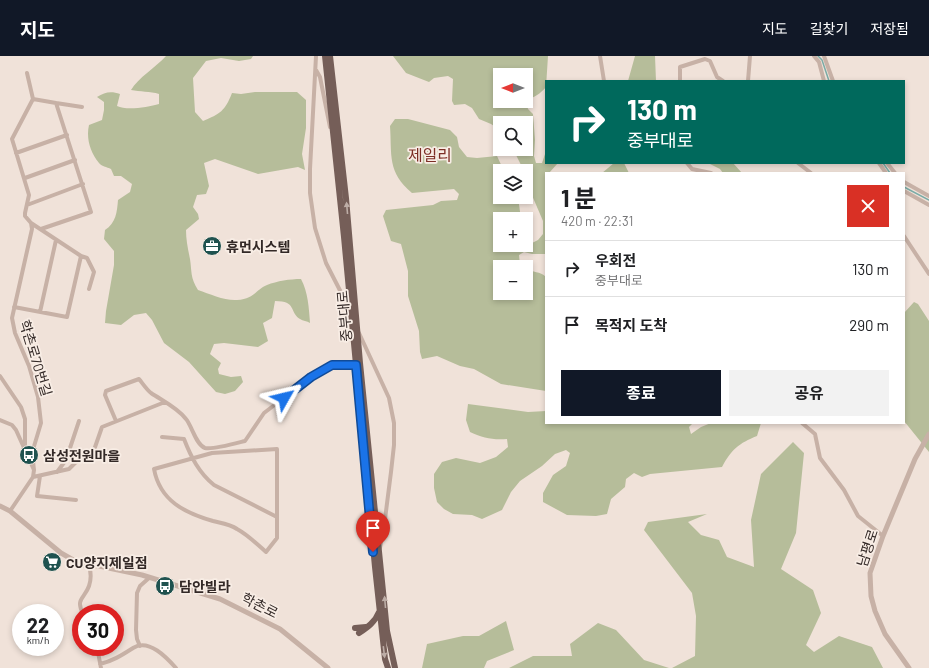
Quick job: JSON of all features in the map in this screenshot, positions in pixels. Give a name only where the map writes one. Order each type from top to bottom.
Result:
[{"type":"main road","name":"중부대로","points":[[325,56],[379,610],[385,659],[388,668]]},
{"type":"main road","name":"중부대로","points":[[330,56],[346,198],[387,631],[395,668]]},
{"type":"main road","points":[[359,633],[371,625],[377,618],[379,610]]},
{"type":"main road","points":[[355,628],[363,628],[371,625]]},
{"type":"street","points":[[316,56],[310,193],[315,228],[326,263],[351,312]]},
{"type":"street","points":[[600,56],[604,80]]},
{"type":"street","points":[[748,80],[750,56]]},
{"type":"street","points":[[814,56],[819,62],[824,80]]},
{"type":"street","points":[[824,56],[833,80]]},
{"type":"street","points":[[680,80],[680,67],[705,59],[710,62],[717,77],[722,80]]},
{"type":"street","points":[[316,70],[320,77],[326,101],[329,123],[333,134]]},
{"type":"street","points":[[27,73],[33,99],[82,106]]},
{"type":"street","name":"학촌로70번길","points":[[10,511],[33,477],[34,470],[32,454],[40,423],[38,397],[33,376],[15,333],[12,318],[32,229],[31,223],[24,213],[29,196],[12,139],[33,99]]},
{"type":"street","points":[[41,229],[92,212],[56,103]]},
{"type":"street","points":[[16,153],[67,135]]},
{"type":"street","points":[[24,178],[75,160]]},
{"type":"street","points":[[687,164],[692,169],[707,172]]},
{"type":"street","points":[[799,164],[810,172]]},
{"type":"street","points":[[888,164],[894,172]]},
{"type":"street","points":[[905,183],[929,196]]},
{"type":"street","points":[[27,205],[83,184]]},
{"type":"street","points":[[905,192],[929,205]]},
{"type":"street","points":[[31,223],[81,256],[87,258],[94,272],[89,289]]},
{"type":"street","points":[[905,238],[929,274]]},
{"type":"street","points":[[40,312],[56,240]]},
{"type":"street","points":[[14,307],[67,317],[81,256]]},
{"type":"street","points":[[358,330],[389,398],[394,423],[394,445],[391,472],[384,527],[379,550]]},
{"type":"street","points":[[116,421],[105,395],[106,391],[139,379],[150,392],[186,418],[200,444],[204,448],[233,444],[245,441],[264,413],[311,377],[332,365],[356,365]]},
{"type":"street","points":[[0,376],[21,407],[25,419],[25,450]]},
{"type":"street","points":[[33,477],[69,469],[94,450],[102,427],[165,402]]},
{"type":"street","points":[[0,420],[12,425],[19,436],[34,470]]},
{"type":"street","points":[[57,472],[66,460],[79,421]]},
{"type":"street","points":[[803,424],[816,434],[820,458],[844,490],[858,516],[883,536]]},
{"type":"street","name":"남평로","points":[[909,668],[885,634],[875,611],[871,596],[870,573],[883,536],[915,459],[929,434]]},
{"type":"street","points":[[162,437],[184,439],[192,459],[206,478],[214,485],[277,518]]},
{"type":"street","points":[[233,444],[234,451]]},
{"type":"street","points":[[277,449],[277,538],[266,552],[236,528],[199,517],[175,505],[164,494],[156,480],[154,469],[212,453],[234,451],[277,449]]},
{"type":"street","points":[[40,476],[37,496],[76,500]]},
{"type":"street","name":"학촌로","points":[[0,506],[10,511],[61,553],[82,565],[99,566],[149,578],[220,599],[280,629],[328,668]]},
{"type":"street","points":[[80,604],[80,600],[89,587],[89,566]]},
{"type":"street","points":[[140,646],[137,639],[136,630],[137,593],[140,586],[149,578]]},
{"type":"street","points":[[98,656],[100,666],[130,651],[134,647],[153,647],[176,668]]},
{"type":"green space","points":[[166,56],[253,56],[251,59],[239,61],[221,58],[206,61],[193,78],[195,112],[203,121],[221,111],[227,104],[232,93],[297,92],[306,100],[306,128],[302,154],[305,170],[298,167],[258,174],[215,159],[204,163],[209,186],[206,194],[197,195],[193,207],[198,214],[199,219],[186,230],[192,274],[198,290],[223,298],[237,300],[248,298],[263,287],[271,284],[284,280],[301,279],[307,295],[310,323],[301,320],[292,307],[287,303],[275,301],[272,318],[263,323],[268,341],[258,347],[224,343],[214,344],[210,354],[221,363],[218,369],[219,374],[231,377],[241,376],[243,382],[235,391],[225,394],[216,392],[189,362],[164,343],[152,320],[146,313],[134,315],[121,325],[105,323],[114,265],[114,251],[104,239],[105,230],[114,221],[118,200],[130,192],[132,184],[121,176],[114,176],[111,169],[101,165],[96,159],[88,140],[89,125],[102,120],[104,102],[97,97],[105,93],[114,92],[120,94],[117,106],[121,107],[138,108],[159,104],[159,94],[131,90],[138,81]]},
{"type":"green space","points":[[393,56],[548,56],[545,88],[533,97],[533,68],[493,68],[493,108],[528,108],[533,114],[535,140],[534,156],[536,163],[542,163],[545,154],[545,164],[557,164],[550,172],[545,172],[545,254],[532,254],[524,252],[533,252],[533,242],[538,240],[543,234],[543,221],[533,198],[533,164],[520,164],[516,156],[533,156],[533,116],[493,116],[493,125],[479,119],[472,108],[465,104],[454,105],[452,101],[453,79],[448,76],[434,78],[429,82],[406,73]]},
{"type":"green space","points":[[635,56],[655,56],[656,80],[628,80]]},
{"type":"green space","points":[[395,119],[408,119],[450,130],[457,137],[459,147],[467,157],[477,158],[497,156],[501,164],[493,164],[493,204],[519,204],[520,212],[493,212],[493,252],[524,252],[519,255],[520,260],[493,260],[493,300],[533,300],[533,272],[545,276],[545,391],[501,384],[474,369],[460,366],[437,356],[422,359],[420,352],[419,331],[408,296],[408,271],[401,244],[391,241],[383,216],[386,210],[433,205],[441,201],[457,200],[459,194],[454,189],[412,193],[398,178],[392,162],[390,126]]},
{"type":"green space","points":[[613,164],[624,164],[628,172],[603,172]]},
{"type":"green space","points":[[710,164],[734,164],[741,172],[722,172],[720,169]]},
{"type":"green space","points":[[914,302],[918,304],[929,321],[929,452],[905,422],[905,312]]},
{"type":"green space","points":[[468,404],[528,412],[545,411],[545,424],[692,424],[689,427],[691,434],[708,424],[761,424],[757,436],[740,444],[732,452],[722,467],[650,474],[642,477],[634,473],[626,479],[625,487],[611,499],[607,514],[596,516],[567,515],[543,502],[543,493],[553,475],[566,466],[570,453],[566,450],[555,454],[542,466],[520,481],[511,492],[502,510],[482,519],[472,515],[453,514],[444,509],[437,502],[434,488],[434,474],[442,462],[456,458],[480,463],[496,457],[508,447],[507,439],[488,438],[470,432],[466,420]]},
{"type":"green space","points":[[793,442],[804,453],[796,533],[781,569],[813,590],[821,613],[806,645],[814,652],[839,636],[872,647],[883,668],[672,668],[695,656],[696,616],[692,593],[644,530],[648,522],[707,514],[688,522],[701,535],[719,540],[727,557],[754,567],[751,520],[761,474]]},
{"type":"green space","points":[[506,621],[514,650],[487,661],[484,668],[422,668],[427,644],[463,636],[479,636]]},
{"type":"green space","points":[[598,623],[616,630],[644,660],[669,668],[509,668],[533,656],[572,656],[570,644]]},
{"type":"waterway","points":[[818,56],[822,60],[829,80]]},
{"type":"waterway","points":[[884,164],[889,172]]},
{"type":"waterway","points":[[905,188],[929,200]]},
{"type":"place","name":"휴먼시스템","points":[[212,246]]},
{"type":"place","name":"삼성전원마을","points":[[29,455]]},
{"type":"place","name":"CU양지제일점","points":[[52,562]]},
{"type":"place","name":"담안빌라","points":[[165,586]]},
{"type":"district","name":"제일리","points":[[430,154]]},
{"type":"route","points":[[284,398],[311,377],[332,365],[356,365],[373,552]]}]
